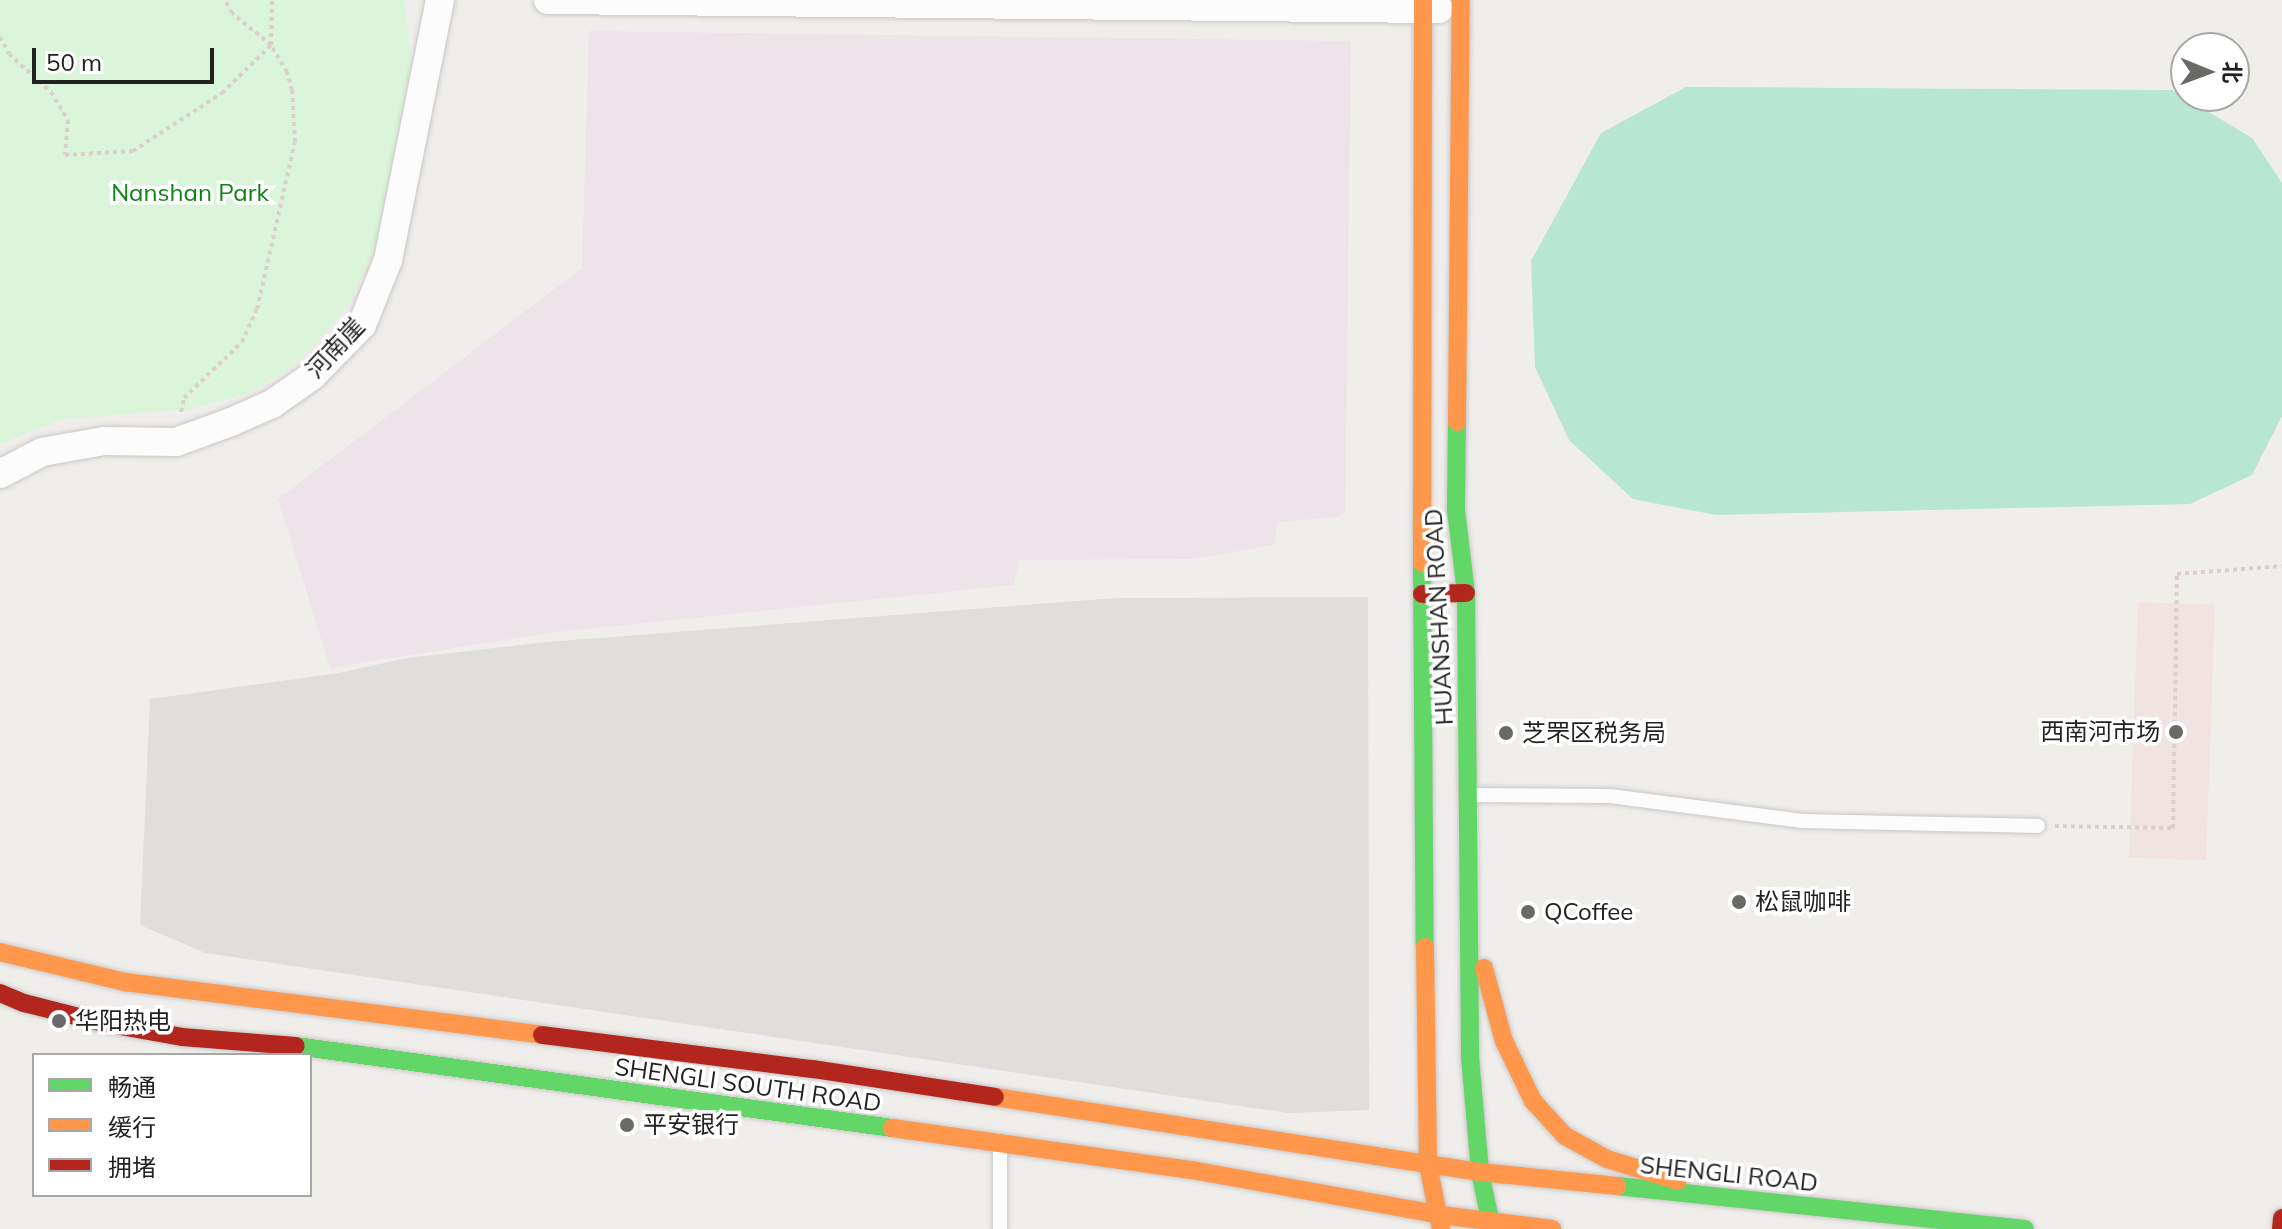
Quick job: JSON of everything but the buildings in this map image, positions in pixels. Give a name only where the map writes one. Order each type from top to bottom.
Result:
[{"type":"main road","name":"HUANSHAN ROAD","points":[[1423,4],[1422,594],[1428,1165],[1441,1222]]},
{"type":"main road","name":"HUANSHAN ROAD","points":[[1461,4],[1456,510],[1466,593],[1470,1057],[1480,1172],[1492,1225]]},
{"type":"main road","points":[[1422,594],[1466,593]]},
{"type":"main road","points":[[1470,867],[1483,961],[1500,1028],[1533,1101],[1565,1136],[1607,1159],[1735,1199]]},
{"type":"main road","name":"SHENGLI SOUTH ROAD","points":[[0,952],[125,982],[813,1069],[1428,1165]]},
{"type":"main road","name":"SHENGLI SOUTH ROAD","points":[[0,993],[24,1003],[103,1023],[182,1037],[294,1046],[470,1069],[1197,1171],[1441,1222],[1492,1225]]},
{"type":"main road","name":"SHENGLI ROAD","points":[[1428,1165],[2025,1229]]},
{"type":"main road","points":[[2281,1229],[2282,1218]]},
{"type":"main road","points":[[1492,1225],[1552,1229]]},
{"type":"street","name":"河南崖","points":[[0,474],[42,452],[104,441],[176,442],[272,404],[312,376],[362,325],[388,260],[438,0]]},
{"type":"street","points":[[548,0],[1461,4]]},
{"type":"lane","points":[[1469,795],[1610,796],[1802,821],[2038,826]]},
{"type":"lane","points":[[999,1144],[1000,1229]]},
{"type":"path","points":[[176,442],[184,398],[242,342],[257,309],[295,142],[292,90],[287,72],[271,45],[232,13],[225,0]]},
{"type":"path","points":[[0,37],[9,54],[51,92],[68,120],[65,155],[133,151],[222,93],[271,45],[272,0]]},
{"type":"path","points":[[2038,826],[2173,828],[2177,574],[2282,566]]},
{"type":"shaded area","points":[[589,31],[1351,41],[1345,511],[1339,517],[1278,522],[1274,545],[1194,559],[1019,560],[1014,585],[549,633],[330,668],[278,499],[582,268]]},
{"type":"shaded area","points":[[1368,597],[1369,1110],[1288,1113],[205,953],[140,925],[150,699],[339,673],[407,658],[547,642],[1116,598]]},
{"type":"shaded area","name":"西南河市场","points":[[2138,602],[2215,605],[2206,861],[2129,858]]},
{"type":"green space","name":"Nanshan Park","points":[[0,0],[404,0],[412,62],[377,245],[346,309],[299,362],[248,394],[189,409],[62,419],[0,444]]},
{"type":"green space","points":[[1686,87],[2170,90],[2170,112],[2209,112],[2252,138],[2282,183],[2282,416],[2252,475],[2190,504],[1716,515],[1633,499],[1569,440],[1535,367],[1531,261],[1601,133]]},
{"type":"traffic: fast","points":[[1457,422],[1456,510],[1466,593],[1470,1057],[1480,1172],[1492,1229]]},
{"type":"traffic: fast","points":[[1422,563],[1425,947]]},
{"type":"traffic: fast","points":[[296,1046],[892,1128]]},
{"type":"traffic: fast","points":[[1617,1186],[2025,1229]]},
{"type":"traffic: slow","points":[[1422,563],[1423,0]]},
{"type":"traffic: slow","points":[[1457,422],[1461,0]]},
{"type":"traffic: slow","points":[[1425,947],[1428,1165],[1441,1229]]},
{"type":"traffic: slow","points":[[0,952],[125,982],[542,1035]]},
{"type":"traffic: slow","points":[[1484,968],[1504,1041],[1533,1101],[1565,1136],[1607,1159],[1678,1181]]},
{"type":"traffic: slow","points":[[995,1097],[1480,1172],[1617,1186]]},
{"type":"traffic: slow","points":[[892,1128],[1197,1171],[1441,1215],[1552,1229]]},
{"type":"traffic: jam","points":[[1422,594],[1466,593]]},
{"type":"traffic: jam","points":[[0,993],[24,1003],[103,1023],[182,1037],[296,1046]]},
{"type":"traffic: jam","points":[[542,1035],[813,1069],[995,1097]]},
{"type":"traffic: jam","points":[[2281,1229],[2282,1218]]},
{"type":"place","name":"西南河市场","points":[[2176,732]]},
{"type":"place","name":"芝罘区税务局","points":[[1506,733]]},
{"type":"place","name":"松鼠咖啡","points":[[1739,902]]},
{"type":"place","name":"QCoffee","points":[[1528,912]]},
{"type":"place","name":"华阳热电","points":[[59,1021]]},
{"type":"place","name":"平安银行","points":[[627,1125]]}]
